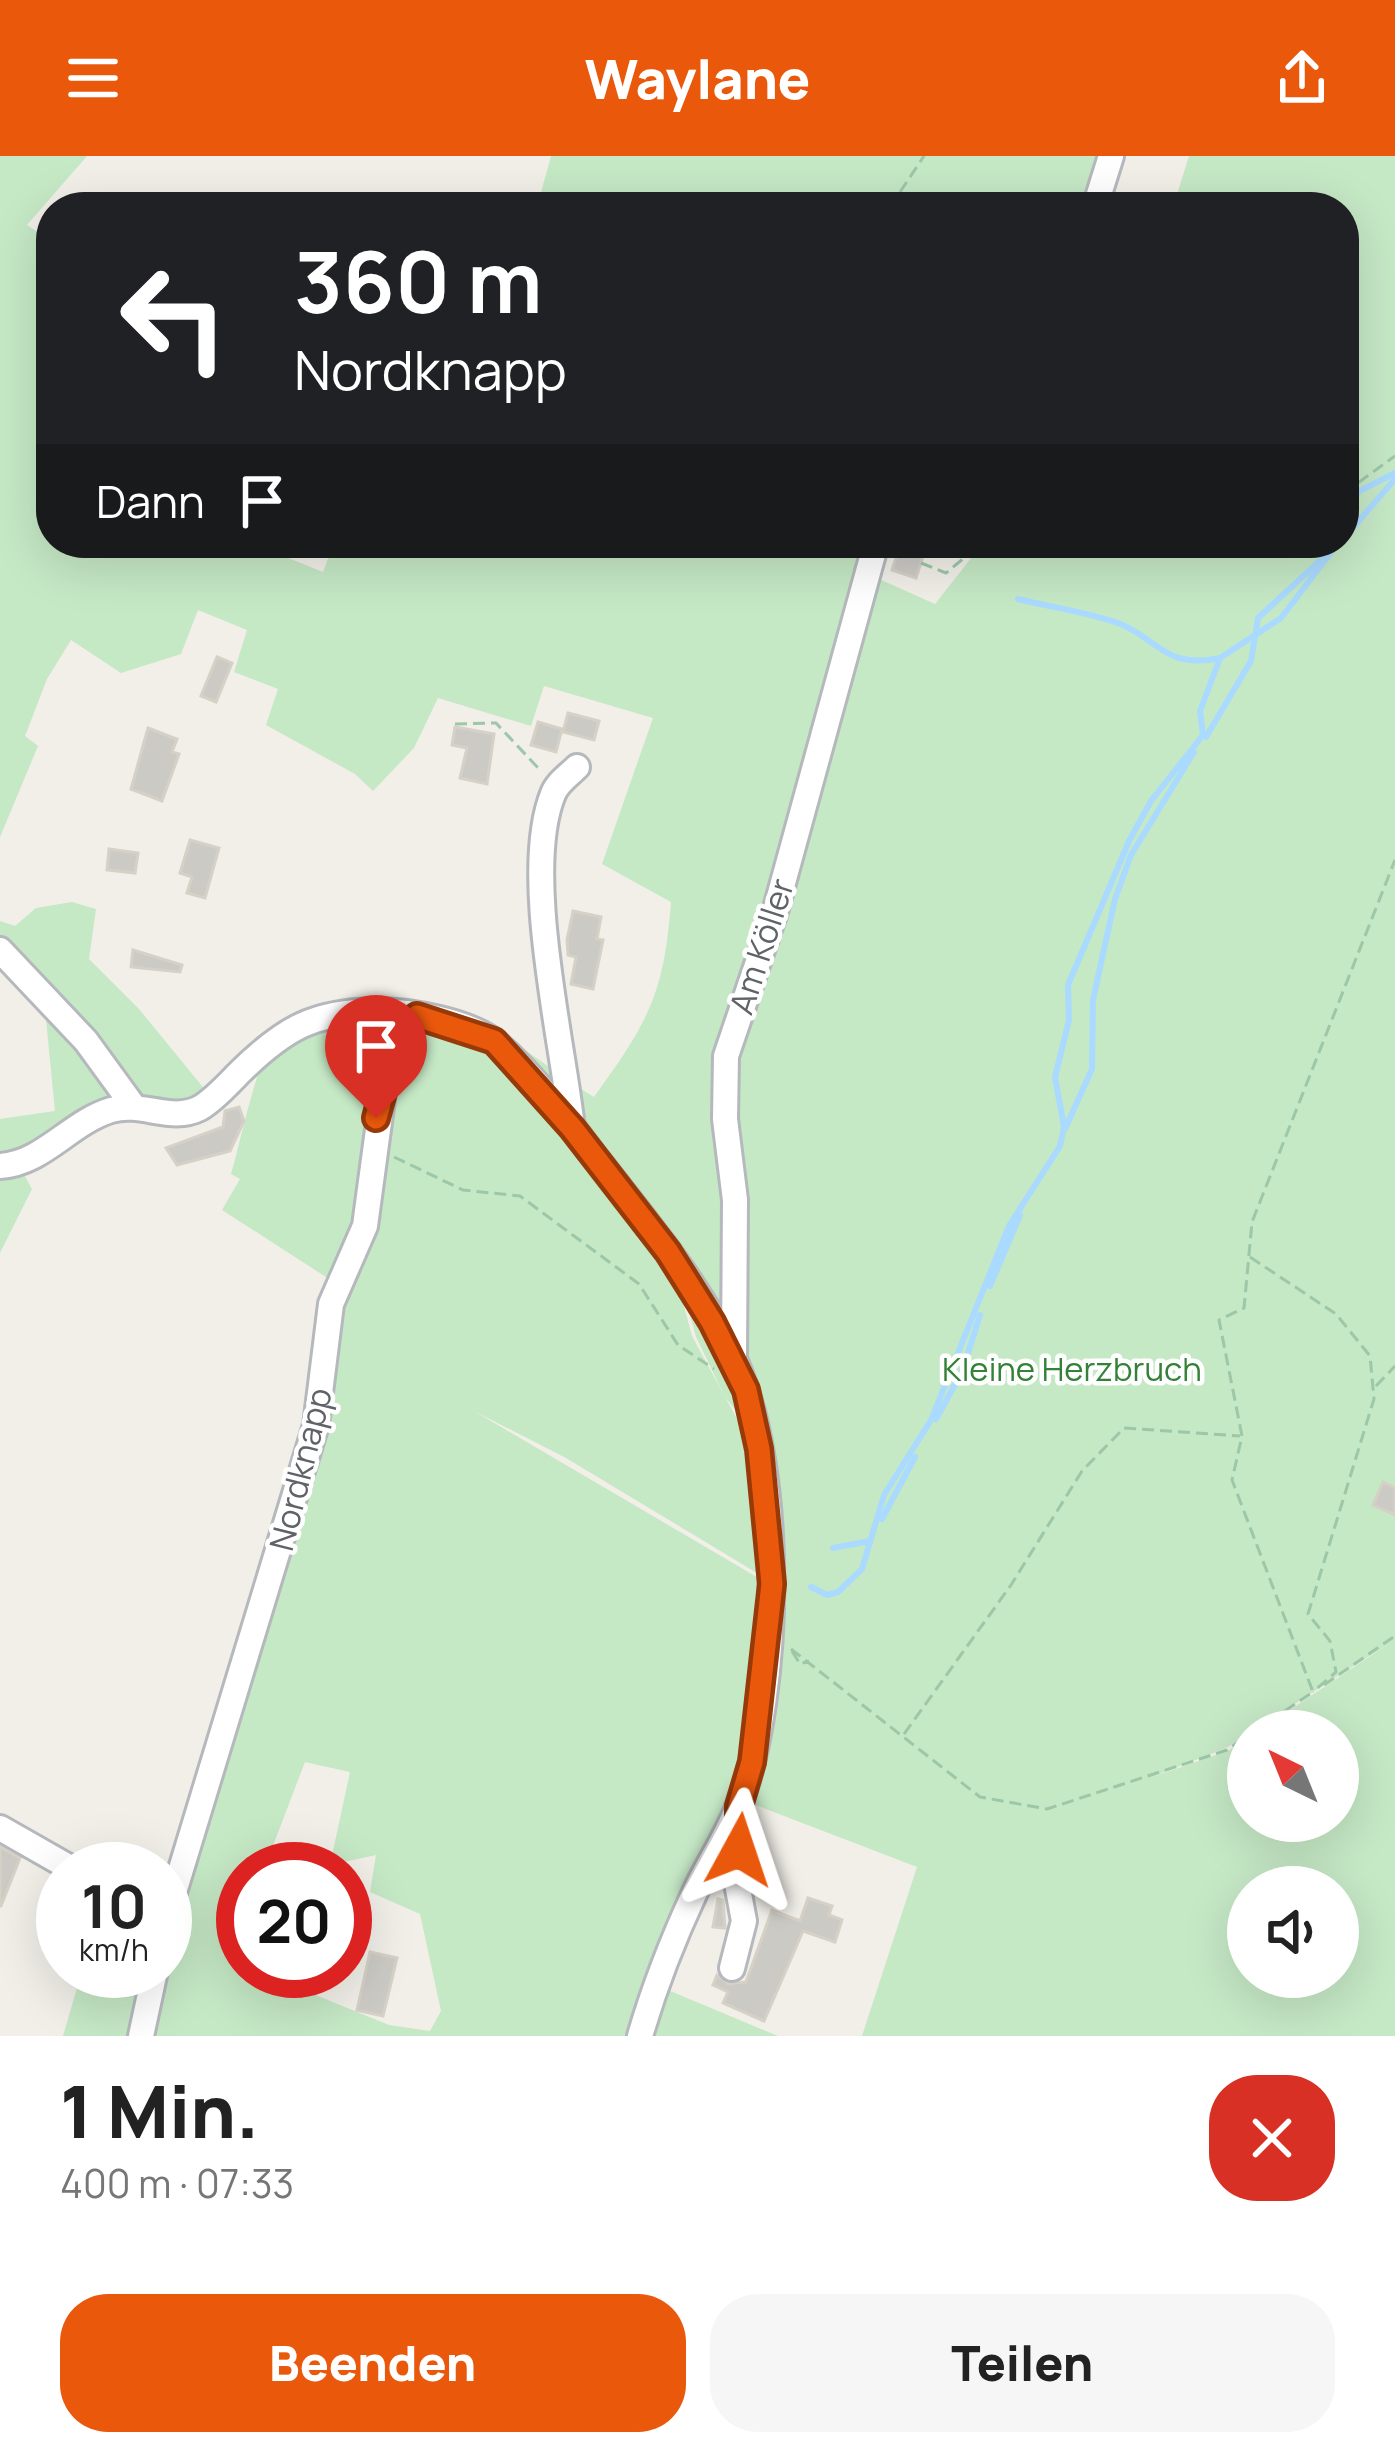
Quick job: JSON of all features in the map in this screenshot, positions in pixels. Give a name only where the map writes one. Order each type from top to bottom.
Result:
[{"type":"street","points":[[1100,192],[1111,156]]},
{"type":"street","name":"Am Köller","points":[[734,1359],[736,1244],[726,1056],[770,926],[872,558]]},
{"type":"street","points":[[572,1128],[556,1034],[545,921],[546,830],[554,789],[577,766]]},
{"type":"street","points":[[0,950],[86,1041],[134,1107]]},
{"type":"street","points":[[0,1166],[24,1164],[95,1115],[134,1107],[178,1114],[205,1106],[280,1032],[327,1015],[378,1011],[417,1016],[494,1041],[572,1128],[668,1252],[734,1359],[746,1390],[759,1449],[772,1584],[752,1762],[739,1806],[694,1894],[640,2036]]},
{"type":"street","name":"Nordknapp","points":[[189,1842],[316,1425],[331,1304],[365,1226],[384,1085],[417,1016]]},
{"type":"street","points":[[732,1968],[744,1921],[736,1878],[739,1806]]},
{"type":"street","points":[[0,1828],[36,1848]]},
{"type":"street","points":[[141,2036],[149,1998]]},
{"type":"path","points":[[900,192],[924,156]]},
{"type":"path","points":[[1359,482],[1395,456]]},
{"type":"path","points":[[921,563],[946,573],[964,558]]},
{"type":"path","points":[[455,724],[496,724],[554,789]]},
{"type":"path","points":[[1312,1692],[1232,1480],[1242,1436],[1219,1320],[1244,1308],[1252,1222],[1395,860]]},
{"type":"path","points":[[374,1153],[408,1160],[463,1190],[520,1196],[639,1284],[678,1345],[746,1390]]},
{"type":"path","points":[[1249,1256],[1336,1314],[1370,1355],[1373,1389],[1308,1614],[1330,1641],[1336,1672],[1312,1692]]},
{"type":"path","points":[[1373,1389],[1395,1366]]},
{"type":"path","points":[[904,1734],[1011,1585],[1082,1471],[1124,1428],[1242,1436]]},
{"type":"path","points":[[1286,1710],[1395,1636]]},
{"type":"path","points":[[791,1649],[793,1659],[808,1661]]},
{"type":"path","points":[[802,1656],[980,1796],[1047,1809],[1227,1747]]},
{"type":"green space","name":"Kleine Herzbruch","points":[[0,156],[87,156],[56,192],[36,192],[36,215],[27,225],[36,231],[36,558],[288,558],[323,572],[328,558],[867,558],[770,912],[758,912],[777,915],[868,574],[935,604],[971,558],[1359,558],[1359,192],[1178,192],[1189,156],[1395,156],[1395,2036],[862,2036],[917,1867],[745,1801],[770,1666],[777,1585],[766,1448],[726,1398],[754,1450],[767,1579],[566,1458],[474,1411],[767,1583],[749,1761],[634,2036],[145,2036],[154,1998],[192,1998],[192,1855],[261,1641],[321,1411],[333,1416],[322,1409],[334,1304],[327,1305],[326,1277],[222,1210],[240,1179],[231,1174],[269,1050],[288,1035],[346,1019],[449,1022],[500,1036],[594,1097],[650,1006],[664,961],[671,902],[602,864],[653,718],[544,686],[531,726],[438,698],[414,748],[373,791],[355,774],[266,725],[278,689],[234,672],[247,630],[198,610],[181,654],[121,673],[71,640],[47,679],[25,736],[38,746],[0,837]],"holes":[[[568,1131],[682,1286],[696,1337],[724,1394],[692,1336],[679,1288]]]},
{"type":"green space","points":[[551,156],[1107,156],[1096,192],[541,192]]},
{"type":"green space","points":[[72,902],[96,909],[89,959],[139,1009],[211,1097],[191,1107],[141,1099],[0,945],[0,921],[15,926],[36,908]]},
{"type":"green space","points":[[44,999],[124,1100],[0,1162],[0,1119],[55,1111]]},
{"type":"green space","points":[[21,1169],[32,1189],[0,1253],[0,1170]]},
{"type":"green space","points":[[663,1988],[778,2036],[646,2036]]},
{"type":"green space","points":[[74,1998],[145,1998],[137,2036],[63,2036]]},
{"type":"building","points":[[896,558],[922,558],[916,578],[892,570]]},
{"type":"building","points":[[217,657],[232,663],[216,702],[201,696]]},
{"type":"building","points":[[568,713],[599,721],[594,740],[563,732]]},
{"type":"building","points":[[538,722],[562,729],[556,752],[531,745]]},
{"type":"building","points":[[455,727],[494,734],[487,784],[460,778],[467,748],[452,745]]},
{"type":"building","points":[[148,728],[177,739],[172,752],[179,754],[162,801],[131,789]]},
{"type":"building","points":[[190,840],[219,848],[205,898],[187,893],[192,877],[180,873]]},
{"type":"building","points":[[109,849],[138,853],[135,873],[107,870]]},
{"type":"building","points":[[573,911],[601,917],[597,939],[603,940],[593,989],[571,984],[576,957],[568,955],[567,940]]},
{"type":"building","points":[[133,950],[182,965],[180,972],[131,967]]},
{"type":"building","points":[[239,1107],[244,1121],[230,1151],[177,1165],[166,1148],[223,1127],[225,1111]]},
{"type":"building","points":[[1383,1482],[1395,1488],[1395,1515],[1373,1505]]},
{"type":"building","points":[[0,1847],[20,1858],[1,1906],[0,1906]]},
{"type":"building","points":[[808,1898],[832,1906],[829,1915],[842,1920],[835,1942],[803,1931],[764,2021],[723,2003],[728,1992],[713,1985],[717,1975],[729,1984],[746,1982],[772,1910],[800,1921]]},
{"type":"building","points":[[718,1899],[723,1900],[725,1928],[713,1927]]},
{"type":"building","points":[[372,1952],[397,1958],[383,2016],[357,2010],[360,1998],[372,1998]]},
{"type":"waterway","points":[[1359,491],[1395,473]]},
{"type":"waterway","points":[[1359,521],[1395,479]]},
{"type":"waterway","points":[[1206,737],[1251,661],[1258,618],[1323,558]]},
{"type":"waterway","points":[[811,1587],[827,1595],[838,1592],[862,1569],[884,1495],[931,1420],[1009,1226],[1060,1146],[1064,1127],[1055,1077],[1069,1020],[1068,985],[1129,841],[1151,801],[1203,735],[1200,711],[1220,658],[1281,618],[1327,558]]},
{"type":"waterway","points":[[1018,599],[1118,623],[1186,660],[1220,658]]},
{"type":"waterway","points":[[1065,1129],[1092,1069],[1093,1000],[1115,899],[1131,855],[1194,752]]},
{"type":"waterway","points":[[990,1286],[1020,1215]]},
{"type":"waterway","points":[[936,1419],[962,1372],[980,1315]]},
{"type":"waterway","points":[[882,1519],[915,1457]]},
{"type":"waterway","points":[[833,1548],[870,1541]]},
{"type":"route","points":[[376,1118],[390,1066],[417,1016],[494,1041],[572,1128],[643,1218],[734,1359],[759,1449],[772,1584],[752,1762],[739,1806],[739,1850]]}]
